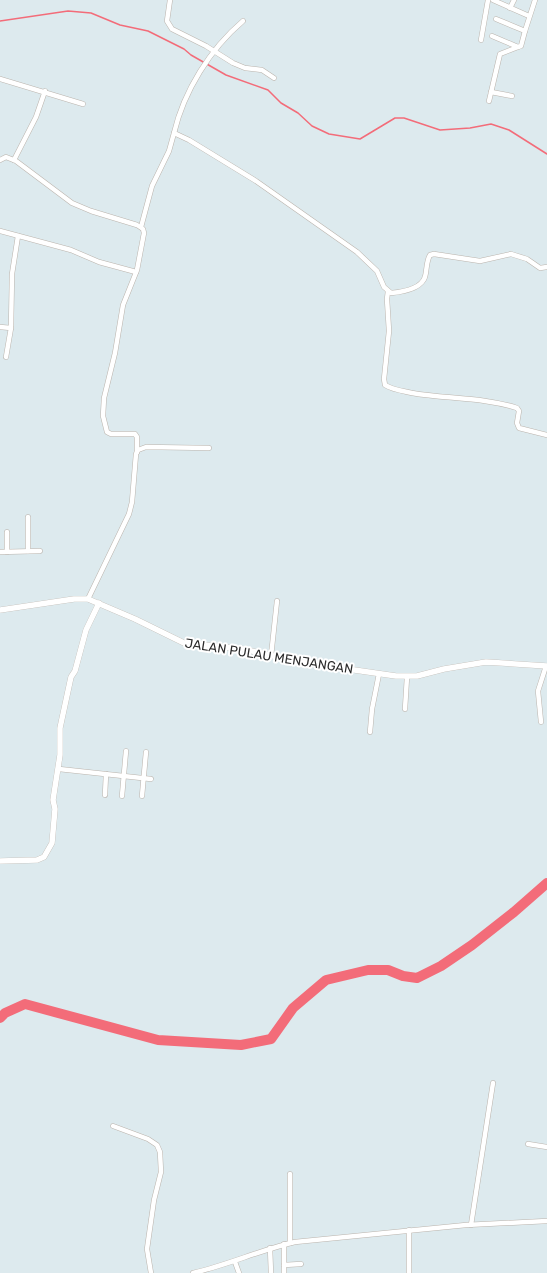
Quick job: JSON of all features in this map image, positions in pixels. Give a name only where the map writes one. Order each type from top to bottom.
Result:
[{"type":"street","points":[[170,0],[167,19],[169,26],[240,67],[262,70],[274,78]]},
{"type":"street","points":[[481,40],[488,0]]},
{"type":"street","points":[[493,0],[529,16]]},
{"type":"street","points":[[510,8],[514,0]]},
{"type":"street","points":[[489,101],[500,54],[521,46],[535,0]]},
{"type":"street","points":[[496,19],[525,31]]},
{"type":"street","points":[[88,599],[129,514],[132,502],[137,452],[137,435],[134,433],[112,434],[107,432],[103,410],[123,305],[136,272],[144,233],[141,227],[152,186],[169,151],[184,99],[214,52],[228,34],[244,21]]},
{"type":"street","points":[[492,36],[518,47]]},
{"type":"street","points":[[0,79],[83,104]]},
{"type":"street","points":[[14,160],[36,117],[44,91]]},
{"type":"street","points":[[491,92],[512,96]]},
{"type":"street","points":[[174,133],[189,140],[256,181],[357,252],[377,271],[384,287],[388,291],[396,293],[417,286],[425,277],[427,259],[430,255],[434,254],[480,261],[511,254],[527,259],[540,268],[547,267]]},
{"type":"street","points":[[0,160],[4,157],[14,160],[65,199],[91,211],[141,227]]},
{"type":"street","points":[[0,231],[71,250],[99,262],[136,272]]},
{"type":"street","points":[[6,357],[10,328],[12,274],[18,236]]},
{"type":"street","points":[[388,291],[389,331],[384,380],[385,385],[392,389],[424,395],[484,401],[514,407],[519,411],[517,423],[519,428],[547,435]]},
{"type":"street","points":[[0,327],[10,328]]},
{"type":"street","points":[[137,452],[140,448],[146,447],[209,448]]},
{"type":"street","points":[[28,517],[28,551]]},
{"type":"street","points":[[7,532],[7,552]]},
{"type":"street","points":[[0,552],[40,551]]},
{"type":"street","name":"JALAN PULAU MENJANGAN","points":[[0,610],[74,599],[88,599],[184,643],[243,649],[299,662],[407,677],[486,662],[546,666]]},
{"type":"street","points":[[271,656],[277,602]]},
{"type":"street","points":[[0,860],[33,861],[40,859],[47,853],[53,835],[55,809],[53,800],[59,769],[60,728],[70,680],[75,671],[86,630],[99,603]]},
{"type":"street","points":[[542,722],[538,691],[546,666]]},
{"type":"street","points":[[370,732],[378,674]]},
{"type":"street","points":[[405,709],[407,677]]},
{"type":"street","points":[[122,796],[126,751]]},
{"type":"street","points":[[142,796],[146,752]]},
{"type":"street","points":[[59,769],[151,779]]},
{"type":"street","points":[[105,795],[106,774]]},
{"type":"street","points":[[471,1225],[493,1083]]},
{"type":"street","points":[[113,1126],[154,1142],[160,1152],[161,1172],[154,1200],[147,1249],[151,1273]]},
{"type":"street","points":[[528,1144],[547,1147]]},
{"type":"street","points":[[290,1174],[290,1243]]},
{"type":"street","points":[[193,1273],[235,1262],[270,1248],[290,1243],[409,1230],[547,1221]]},
{"type":"street","points":[[409,1230],[409,1273]]},
{"type":"street","points":[[284,1244],[284,1273]]},
{"type":"street","points":[[270,1248],[271,1273]]},
{"type":"street","points":[[235,1262],[239,1273]]},
{"type":"street","points":[[284,1265],[301,1264]]},
{"type":"waterway","points":[[0,21],[68,11],[91,13],[120,25],[148,31],[184,49],[191,55],[226,75],[268,90],[281,103],[298,113],[312,126],[329,134],[360,139],[395,118],[404,118],[440,130],[470,128],[491,124],[509,130],[547,154]]},
{"type":"waterway","points":[[0,1018],[5,1013],[25,1004],[158,1040],[241,1045],[271,1039],[293,1008],[326,980],[368,970],[388,970],[403,976],[417,978],[441,966],[472,945],[514,912],[547,883]]}]
